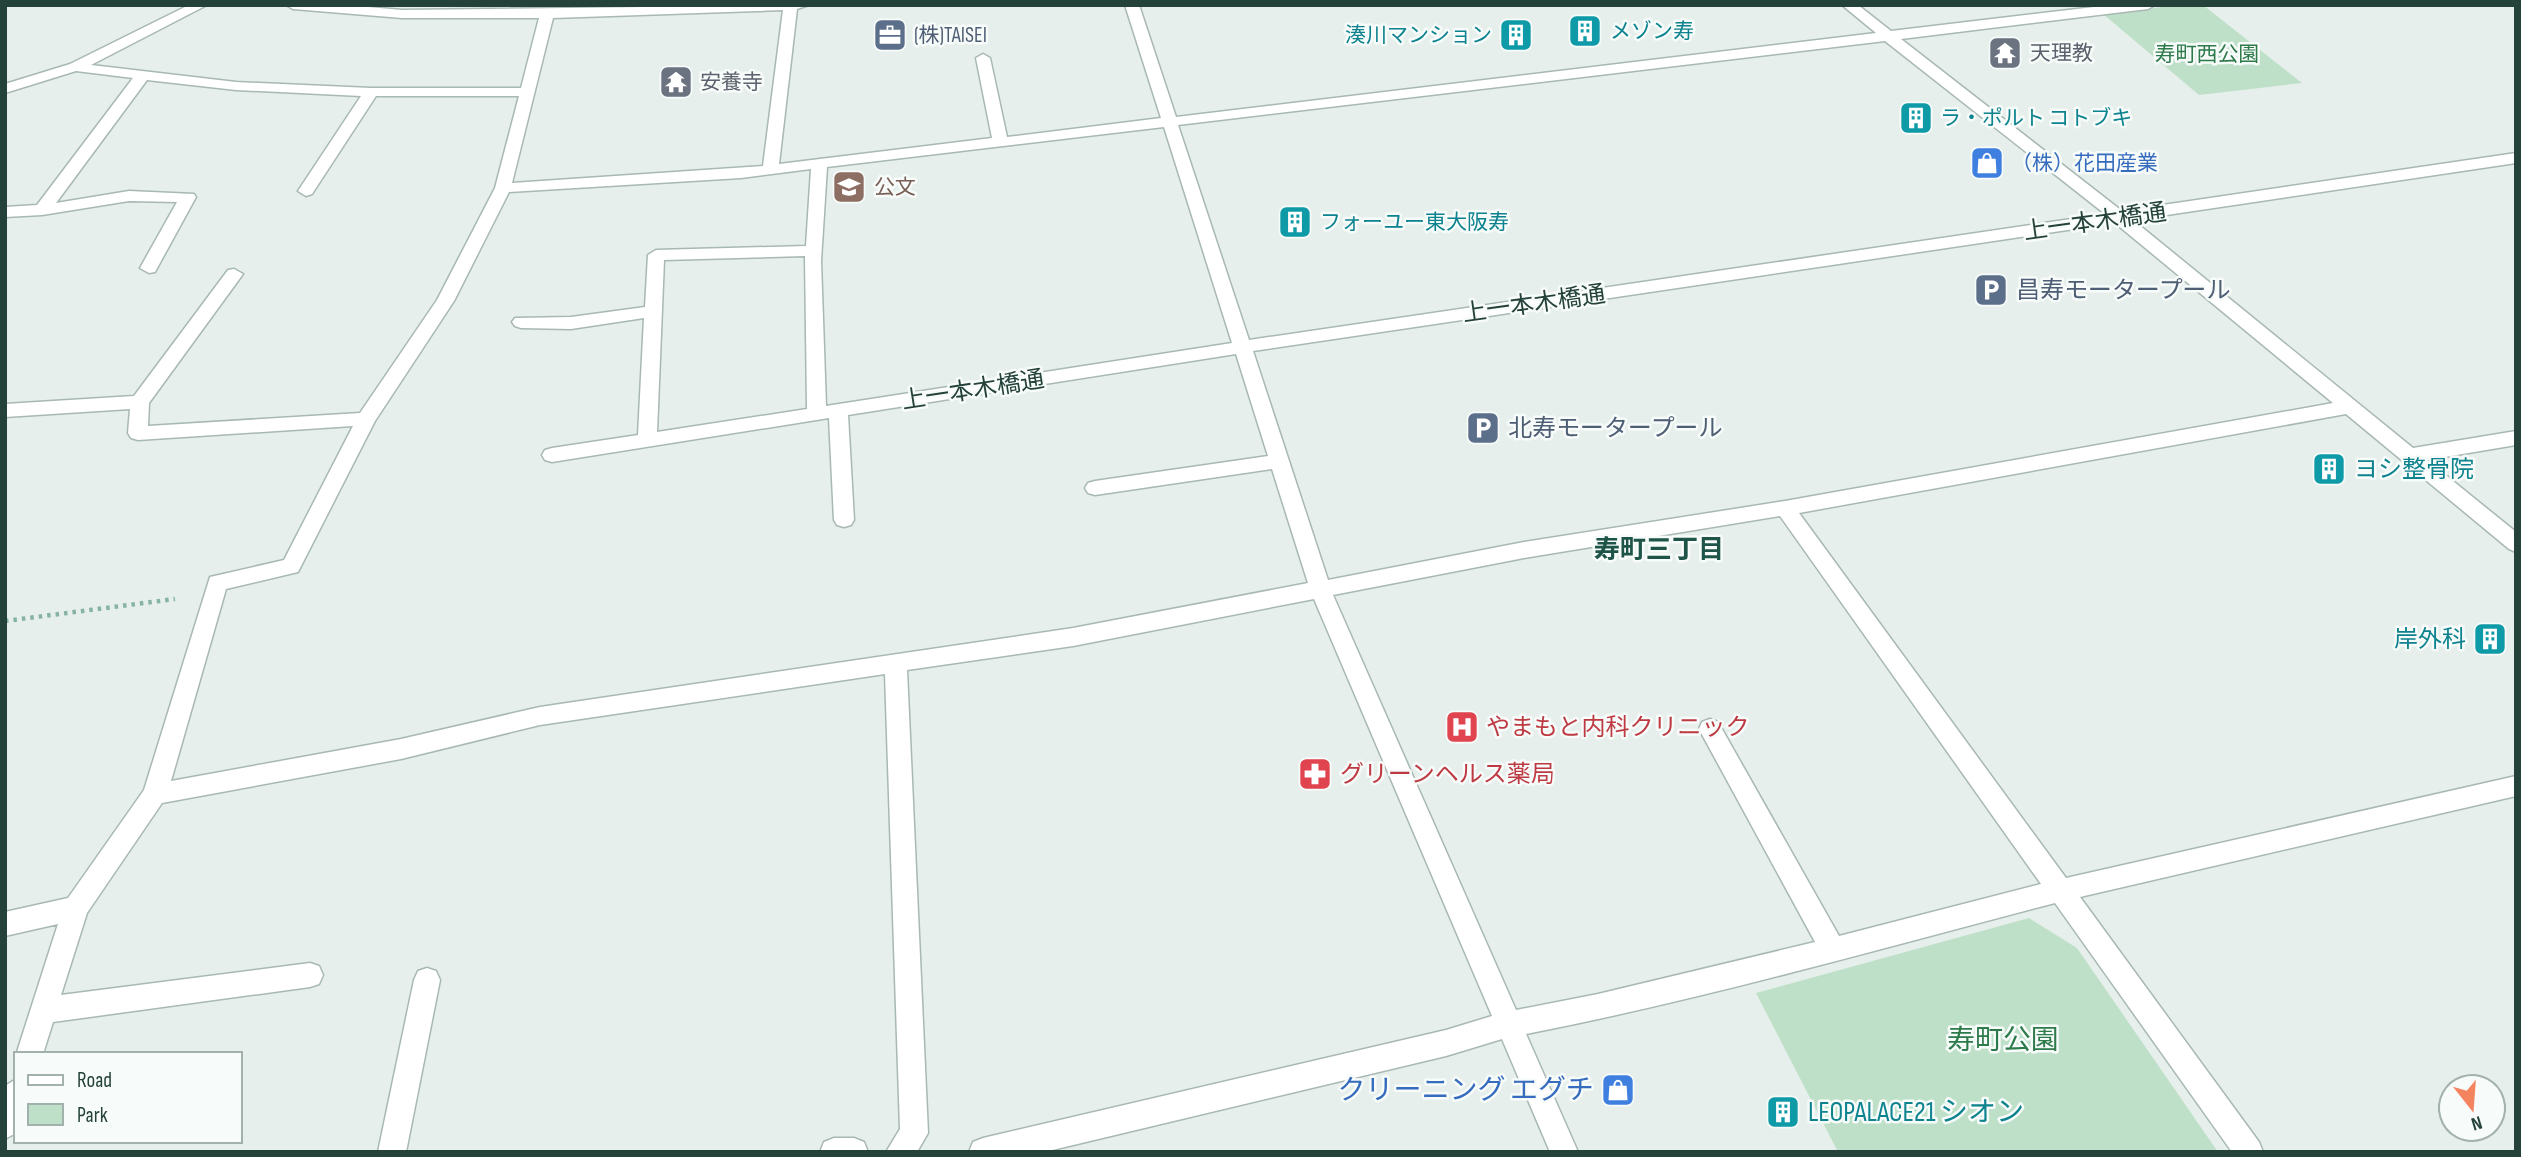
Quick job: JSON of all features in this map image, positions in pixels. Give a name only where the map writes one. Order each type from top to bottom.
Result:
[{"type":"street","points":[[5,89],[75,67],[200,5]]},
{"type":"street","points":[[293,5],[547,14],[632,9],[796,6],[770,170]]},
{"type":"street","points":[[1132,5],[1321,591],[1564,1152]]},
{"type":"street","points":[[1849,5],[2120,218],[2516,544]]},
{"type":"street","points":[[503,188],[770,170],[1889,37],[2066,10],[2148,5]]},
{"type":"street","points":[[30,1052],[76,908],[155,794],[217,583],[291,566],[366,419],[444,301],[503,188],[547,14]]},
{"type":"street","points":[[983,58],[1001,143]]},
{"type":"street","points":[[75,67],[236,86],[371,92],[527,92]]},
{"type":"street","points":[[43,209],[143,75]]},
{"type":"street","points":[[306,191],[371,92]]},
{"type":"street","name":"上一本木橋通","points":[[552,454],[1243,347],[2516,158]]},
{"type":"street","points":[[817,415],[813,251],[819,164]]},
{"type":"street","points":[[5,212],[129,197],[188,197],[149,268]]},
{"type":"street","points":[[647,440],[656,255],[813,251]]},
{"type":"street","points":[[234,274],[140,402],[138,433],[366,419]]},
{"type":"street","points":[[521,322],[571,323],[653,311]]},
{"type":"street","points":[[5,411],[140,402]]},
{"type":"street","points":[[155,794],[401,749],[540,716],[1073,637],[1524,550],[1785,508],[2350,407]]},
{"type":"street","points":[[838,411],[844,520]]},
{"type":"street","points":[[2409,456],[2516,438]]},
{"type":"street","points":[[1095,488],[1280,461]]},
{"type":"street","points":[[1785,508],[2249,1152]]},
{"type":"street","points":[[896,663],[914,1133],[900,1152]]},
{"type":"street","points":[[1710,729],[1833,950]]},
{"type":"street","points":[[983,1152],[1446,1043],[1510,1024],[1598,1007],[1833,950],[2062,890],[2516,786]]},
{"type":"street","points":[[5,924],[76,908]]},
{"type":"street","points":[[43,1010],[310,975]]},
{"type":"street","points":[[391,1152],[427,980]]},
{"type":"street","points":[[5,1125],[14,1099]]},
{"type":"street","points":[[834,1152],[854,1152]]},
{"type":"path","points":[[5,621],[214,594]]},
{"type":"green space","name":"寿町西公園","points":[[2179,5],[2203,5],[2302,83],[2199,95],[2103,14]]},
{"type":"green space","name":"寿町公園","points":[[2029,918],[2077,948],[2218,1152],[1838,1152],[1756,993]]},
{"type":"place","name":"メゾン寿","points":[[1585,31]]},
{"type":"place","name":"(株)TAISEI","points":[[890,35]]},
{"type":"place","name":"湊川マンション","points":[[1516,35]]},
{"type":"place","name":"天理教","points":[[2005,53]]},
{"type":"place","name":"安養寺","points":[[676,82]]},
{"type":"place","name":"ラ・ポルト コトブキ","points":[[1916,118]]},
{"type":"place","name":"（株）花田産業","points":[[1987,163]]},
{"type":"place","name":"公文","points":[[849,187]]},
{"type":"place","name":"フォーユー東大阪寿","points":[[1295,222]]},
{"type":"place","name":"昌寿モータープール","points":[[1991,290]]},
{"type":"place","name":"北寿モータープール","points":[[1483,428]]},
{"type":"place","name":"ヨシ整骨院","points":[[2329,469]]},
{"type":"place","name":"岸外科","points":[[2490,639]]},
{"type":"place","name":"やまもと内科クリニック","points":[[1462,727]]},
{"type":"place","name":"グリーンヘルス薬局","points":[[1315,774]]},
{"type":"place","name":"クリーニング エグチ","points":[[1618,1090]]},
{"type":"place","name":"LEOPALACE21 シオン","points":[[1783,1112]]},
{"type":"district","name":"寿町三丁目","points":[[1659,550]]}]
